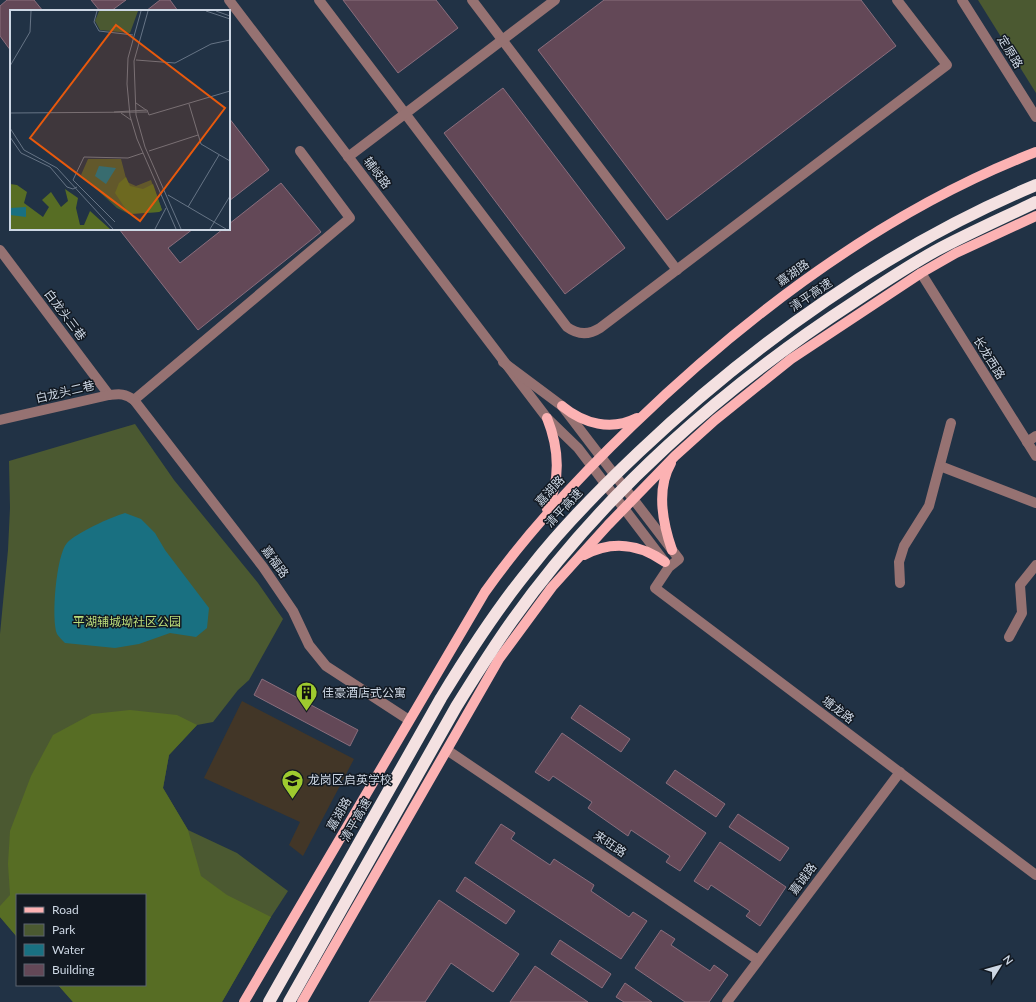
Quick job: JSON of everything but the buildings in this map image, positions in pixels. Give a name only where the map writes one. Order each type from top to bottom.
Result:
[{"type":"highway","name":"清平高速","points":[[269,1002],[441,698],[501,605],[559,534],[620,470],[667,426],[704,393],[768,342],[886,263],[921,242],[985,208],[1036,185]]},
{"type":"highway","points":[[289,1002],[452,714],[483,663],[542,581],[601,513],[668,446],[752,374],[798,340],[893,277],[936,251],[1036,202]]},
{"type":"main road","name":"嘉湖路","points":[[244,1002],[485,592],[507,560],[544,516],[646,413],[696,366],[744,325],[849,251],[925,204],[981,176],[1036,152]]},
{"type":"main road","points":[[302,1002],[499,659],[540,604],[578,558],[624,508],[675,456],[752,389],[791,359],[920,273],[956,253],[1036,216]]},
{"type":"main road","points":[[562,406],[581,420],[603,425],[626,423],[646,413]]},
{"type":"main road","points":[[544,516],[554,490],[558,466],[555,441],[547,418]]},
{"type":"main road","points":[[672,550],[664,523],[662,499],[665,478],[675,456]]},
{"type":"main road","points":[[578,558],[600,548],[622,545],[644,549],[667,565]]},
{"type":"street","name":"辅岐路","points":[[229,0],[503,362],[547,418],[578,448],[667,565]]},
{"type":"street","points":[[319,0],[567,327],[583,334],[595,332],[947,65],[897,0]]},
{"type":"street","points":[[472,0],[677,270]]},
{"type":"street","points":[[348,157],[555,0]]},
{"type":"street","name":"定原路","points":[[962,0],[1036,117]]},
{"type":"street","points":[[134,400],[350,218],[300,151]]},
{"type":"street","name":"白龙头三巷","points":[[0,250],[109,396]]},
{"type":"street","name":"长龙西路","points":[[920,273],[1036,456]]},
{"type":"street","points":[[503,362],[562,406],[672,550]]},
{"type":"street","name":"白龙头二巷","points":[[0,420],[109,396],[124,394],[134,400]]},
{"type":"street","name":"嘉福路","points":[[134,400],[263,567],[293,611],[303,635],[316,656],[326,666],[409,720]]},
{"type":"street","points":[[900,584],[898,562],[904,546],[929,506],[951,423]]},
{"type":"street","points":[[1028,442],[1036,436]]},
{"type":"street","points":[[940,466],[1036,502]]},
{"type":"street","name":"塘龙路","points":[[672,550],[679,559],[667,565],[655,588],[1036,875]]},
{"type":"street","points":[[1009,637],[1022,613],[1020,585],[1036,565]]},
{"type":"street","name":"来旺路","points":[[447,750],[758,960]]},
{"type":"street","name":"嘉诚路","points":[[727,1002],[900,772]]},
{"type":"shaded area","name":"龙岗区启英学校","points":[[242,701],[354,759],[303,856],[289,845],[300,822],[204,778]]},
{"type":"green space","points":[[978,0],[1036,0],[1036,93]]},
{"type":"green space","name":"平湖辅城坳社区公园","points":[[135,424],[174,480],[258,583],[283,619],[249,680],[238,690],[213,722],[197,725],[169,755],[163,788],[188,830],[237,853],[288,891],[271,917],[222,1002],[73,1002],[59,986],[146,986],[146,894],[16,894],[16,936],[0,917],[0,634],[8,550],[10,508],[9,461]]},
{"type":"green space","points":[[130,710],[177,715],[197,725],[169,755],[163,788],[188,830],[201,876],[227,895],[271,917],[222,1002],[73,1002],[59,986],[146,986],[146,894],[16,894],[16,936],[0,917],[0,906],[10,895],[8,864],[10,831],[31,776],[53,735],[92,714]]},
{"type":"water","points":[[125,513],[141,519],[155,533],[165,550],[209,608],[207,628],[196,637],[170,633],[139,644],[115,648],[65,643],[57,634],[54,616],[57,573],[63,550],[67,543],[86,530]]},
{"type":"place","name":"佳豪酒店式公寓","points":[[306,712]]},
{"type":"place","name":"龙岗区启英学校","points":[[292,800]]}]
